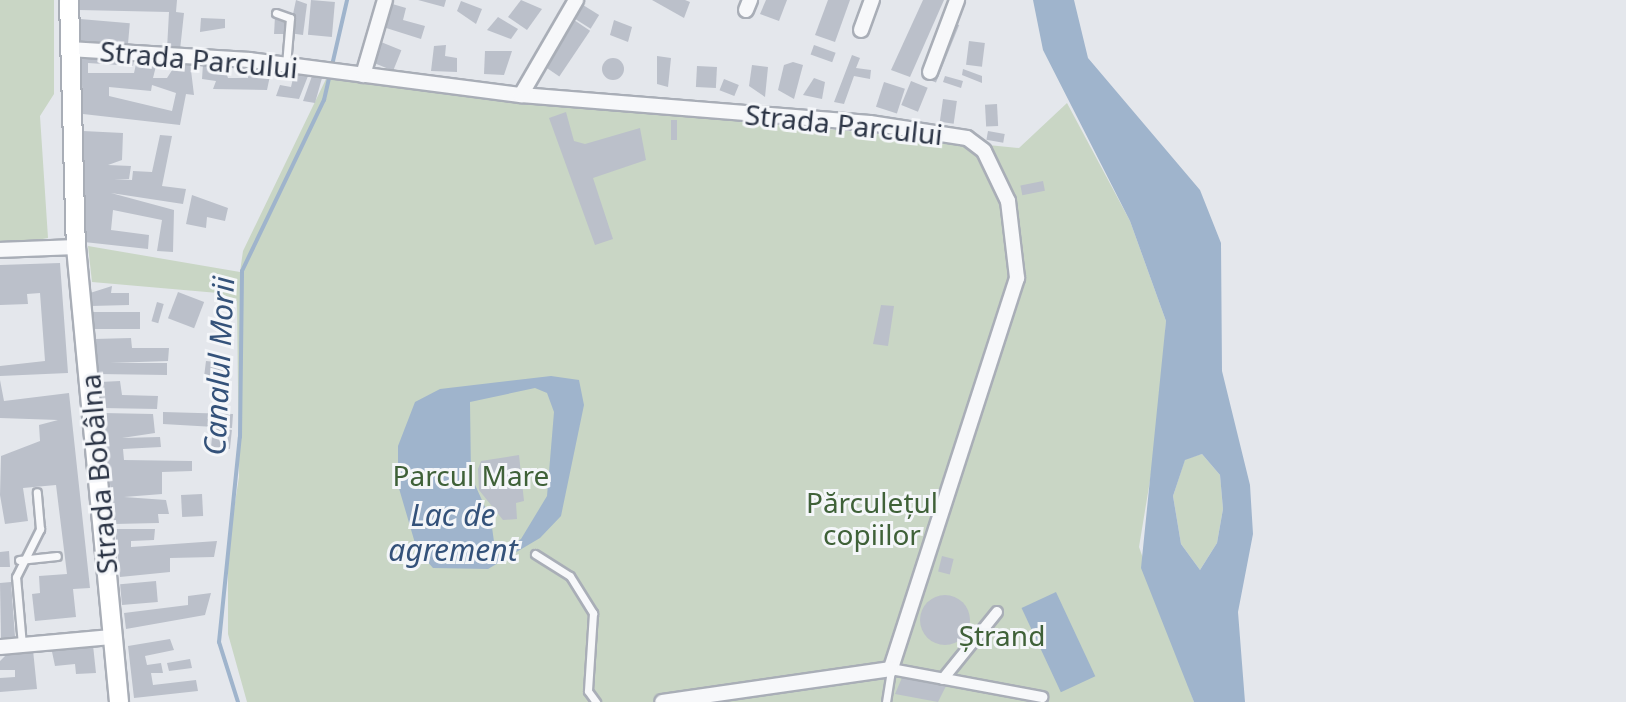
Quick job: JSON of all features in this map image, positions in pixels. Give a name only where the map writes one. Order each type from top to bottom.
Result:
[{"type":"main road","name":"Strada Bobâlna","points":[[69,0],[76,247],[119,702]]},
{"type":"street","points":[[356,74],[385,0]]},
{"type":"street","points":[[521,95],[576,0]]},
{"type":"street","points":[[861,30],[872,0]]},
{"type":"street","points":[[930,72],[957,0]]},
{"type":"street","name":"Strada Parcului","points":[[69,49],[286,65],[521,95],[967,138],[999,174],[1017,278],[891,669]]},
{"type":"street","points":[[0,250],[76,247]]},
{"type":"street","points":[[943,679],[997,612]]},
{"type":"street","points":[[0,647],[113,637]]},
{"type":"street","points":[[662,702],[891,669],[1042,697]]},
{"type":"lane","points":[[276,13],[290,18],[286,65]]},
{"type":"lane","points":[[22,645],[19,560],[40,529],[37,492]]},
{"type":"lane","points":[[535,554],[570,576],[593,613],[588,691],[596,702]]},
{"type":"lane","points":[[19,560],[57,556]]},
{"type":"lane","points":[[886,702],[891,669]]},
{"type":"green space","points":[[0,0],[54,0],[54,94],[40,116],[48,238],[26,242],[0,243]]},
{"type":"green space","name":"Parcul Mare","points":[[326,79],[1019,148],[1067,103],[1130,221],[1166,321],[1160,420],[1139,547],[1194,702],[247,702],[228,634],[228,547],[239,477],[237,301],[218,293],[92,282],[88,246],[240,272],[243,251]]},
{"type":"green space","points":[[1202,454],[1220,475],[1223,509],[1217,543],[1200,570],[1181,544],[1173,496],[1185,459]]},
{"type":"water","points":[[1033,0],[1074,0],[1088,58],[1200,190],[1221,243],[1222,371],[1250,485],[1253,534],[1238,612],[1245,702],[1194,702],[1141,568],[1166,321],[1130,221],[1043,50]],"holes":[[[1202,454],[1220,475],[1223,509],[1217,543],[1200,570],[1181,544],[1173,496],[1185,460]]]},
{"type":"water","name":"Lac de agrement","points":[[551,376],[579,380],[584,405],[561,516],[540,538],[488,569],[433,568],[417,550],[398,485],[398,446],[415,402],[440,389]],"holes":[[[535,388],[547,393],[554,412],[547,496],[521,539],[496,556],[491,520],[471,476],[470,402]]]},
{"type":"water","points":[[1056,592],[1095,676],[1061,692],[1022,608]]},
{"type":"building","points":[[79,0],[177,0],[176,12],[184,13],[180,50],[167,49],[169,12],[79,10]]},
{"type":"building","points":[[296,0],[307,4],[303,35],[289,33]]},
{"type":"building","points":[[311,0],[335,2],[332,37],[308,35]]},
{"type":"building","points":[[418,0],[446,0],[444,7]]},
{"type":"building","points":[[521,0],[542,9],[527,30],[508,17]]},
{"type":"building","points":[[652,0],[685,0],[690,2],[684,18]]},
{"type":"building","points":[[766,0],[787,0],[779,21],[760,14]]},
{"type":"building","points":[[828,0],[850,0],[835,42],[815,35]]},
{"type":"building","points":[[923,0],[944,0],[910,77],[891,70]]},
{"type":"building","points":[[461,1],[482,9],[476,24],[457,11]]},
{"type":"building","points":[[389,3],[406,8],[403,20],[425,26],[421,39],[383,27]]},
{"type":"building","points":[[583,5],[599,15],[591,29],[575,19]]},
{"type":"building","points":[[275,17],[287,17],[285,34],[274,34]]},
{"type":"building","points":[[498,17],[518,29],[511,39],[487,30]]},
{"type":"building","points":[[201,18],[225,19],[225,28],[200,32]]},
{"type":"building","points":[[571,18],[590,31],[559,76],[540,64]]},
{"type":"building","points":[[80,19],[130,23],[128,46],[78,42]]},
{"type":"building","points":[[614,20],[632,27],[628,42],[610,35]]},
{"type":"building","points":[[949,21],[959,25],[936,83],[926,78]]},
{"type":"building","points":[[969,41],[985,43],[982,67],[966,65]]},
{"type":"building","points":[[381,42],[401,50],[393,71],[373,62]]},
{"type":"building","points":[[446,45],[445,56],[457,58],[457,72],[431,71],[434,46]]},
{"type":"building","points":[[814,45],[836,53],[832,62],[811,54]]},
{"type":"building","points":[[485,51],[512,51],[504,75],[484,74]]},
{"type":"building","points":[[81,54],[135,56],[133,66],[88,63],[88,73],[134,73],[136,64],[156,66],[153,78],[167,78],[178,61],[190,62],[194,95],[186,94],[180,125],[83,114]],"holes":[[[152,85],[176,93],[172,111],[109,96],[109,87],[151,91]]]},
{"type":"building","points":[[852,55],[860,58],[856,68],[871,70],[870,79],[854,76],[844,104],[834,102]]},
{"type":"building","points":[[657,56],[671,58],[668,87],[657,84]]},
{"type":"building","points":[[613,58],[621,61],[624,69],[621,77],[613,80],[605,77],[602,69],[605,61]]},
{"type":"building","points":[[793,62],[803,65],[794,99],[778,90],[784,65]]},
{"type":"building","points":[[203,64],[224,66],[228,78],[248,78],[248,68],[271,71],[267,90],[213,89],[216,81],[202,79]]},
{"type":"building","points":[[752,65],[768,67],[765,97],[749,86]]},
{"type":"building","points":[[697,66],[717,67],[716,88],[696,87]]},
{"type":"building","points":[[963,69],[982,76],[982,83],[962,75]]},
{"type":"building","points":[[294,74],[308,76],[299,99],[276,96],[280,85],[291,87]]},
{"type":"building","points":[[312,76],[322,78],[315,103],[303,101]]},
{"type":"building","points":[[945,76],[963,81],[961,88],[943,82]]},
{"type":"building","points":[[814,78],[825,82],[822,99],[803,95]]},
{"type":"building","points":[[724,79],[739,85],[734,96],[720,90]]},
{"type":"building","points":[[911,81],[928,88],[918,112],[901,105]]},
{"type":"building","points":[[884,82],[905,89],[897,114],[876,107]]},
{"type":"building","points":[[943,99],[957,101],[954,124],[940,122]]},
{"type":"building","points":[[997,104],[998,126],[986,127],[985,105]]},
{"type":"building","points":[[566,112],[574,141],[585,144],[640,128],[646,160],[593,178],[613,239],[595,245],[549,118]]},
{"type":"building","points":[[671,120],[677,120],[677,140],[671,140]]},
{"type":"building","points":[[83,131],[123,133],[122,160],[108,165],[131,166],[129,179],[114,179],[132,180],[133,171],[152,172],[160,135],[172,136],[162,186],[186,189],[183,204],[111,193],[174,210],[173,252],[157,251],[162,220],[113,210],[111,230],[149,235],[148,249],[84,242]]},
{"type":"building","points":[[988,131],[1005,134],[1003,143],[986,140]]},
{"type":"building","points":[[1043,181],[1045,191],[1022,195],[1020,185]]},
{"type":"building","points":[[192,195],[228,208],[225,221],[207,217],[206,228],[186,224]]},
{"type":"building","points":[[60,263],[68,373],[0,376],[0,366],[45,361],[40,293],[27,294],[28,304],[0,305],[0,265]]},
{"type":"building","points":[[112,286],[111,293],[129,293],[129,305],[91,306],[90,293]]},
{"type":"building","points":[[178,292],[204,302],[194,328],[168,318]]},
{"type":"building","points":[[157,302],[164,304],[158,323],[151,321]]},
{"type":"building","points":[[881,305],[894,306],[888,346],[873,344]]},
{"type":"building","points":[[92,312],[140,312],[140,329],[92,329]]},
{"type":"building","points":[[131,338],[132,348],[169,348],[168,361],[110,363],[167,363],[167,375],[98,374],[94,339]]},
{"type":"building","points":[[206,361],[225,363],[225,378],[204,377]]},
{"type":"building","points":[[0,380],[4,401],[69,393],[90,588],[73,589],[76,617],[35,621],[32,594],[40,593],[39,576],[67,574],[56,485],[23,488],[28,521],[5,524],[0,495],[1,456],[40,441],[39,425],[58,420],[0,418]]},
{"type":"building","points":[[120,381],[122,395],[158,396],[157,409],[102,408],[100,382]]},
{"type":"building","points":[[163,412],[233,414],[232,428],[163,424]]},
{"type":"building","points":[[103,413],[153,414],[155,433],[122,438],[160,437],[161,447],[123,449],[124,460],[192,461],[192,471],[162,472],[162,494],[124,497],[166,500],[169,514],[158,514],[159,523],[114,524]]},
{"type":"building","points":[[213,428],[232,430],[230,449],[211,447]]},
{"type":"building","points":[[519,455],[524,501],[516,503],[517,519],[503,520],[479,490],[478,469],[481,461]]},
{"type":"building","points":[[202,494],[203,516],[182,517],[181,495]]},
{"type":"building","points":[[115,529],[155,529],[154,540],[131,541],[131,547],[217,541],[214,557],[170,558],[170,572],[120,577]]},
{"type":"building","points":[[9,551],[10,567],[0,567],[0,552]]},
{"type":"building","points":[[942,556],[954,559],[950,574],[938,572]]},
{"type":"building","points":[[156,581],[158,602],[122,605],[120,584]]},
{"type":"building","points":[[11,582],[15,637],[1,638],[0,583]]},
{"type":"building","points":[[211,593],[205,615],[126,629],[124,613],[188,605],[188,596]]},
{"type":"building","points":[[945,595],[963,602],[970,620],[963,638],[945,645],[927,638],[920,620],[927,602]]},
{"type":"building","points":[[170,639],[174,650],[145,656],[147,665],[161,663],[163,673],[151,673],[153,685],[196,680],[198,691],[134,698],[128,646]]},
{"type":"building","points":[[93,645],[96,673],[76,674],[75,664],[55,666],[51,647]]},
{"type":"building","points":[[33,650],[37,689],[0,692],[0,678],[15,677],[15,670],[0,670],[0,661],[9,652]]},
{"type":"building","points":[[190,659],[192,668],[169,671],[167,663]]},
{"type":"building","points":[[904,673],[946,686],[938,702],[895,694]]},
{"type":"waterway","name":"Canalul Morii","points":[[238,702],[219,642],[240,437],[242,271],[324,100],[347,0]]},
{"type":"park label","name":"Părculețul copiilor","points":[[872,518]]},
{"type":"park label","name":"Ștrand","points":[[1002,635]]}]
